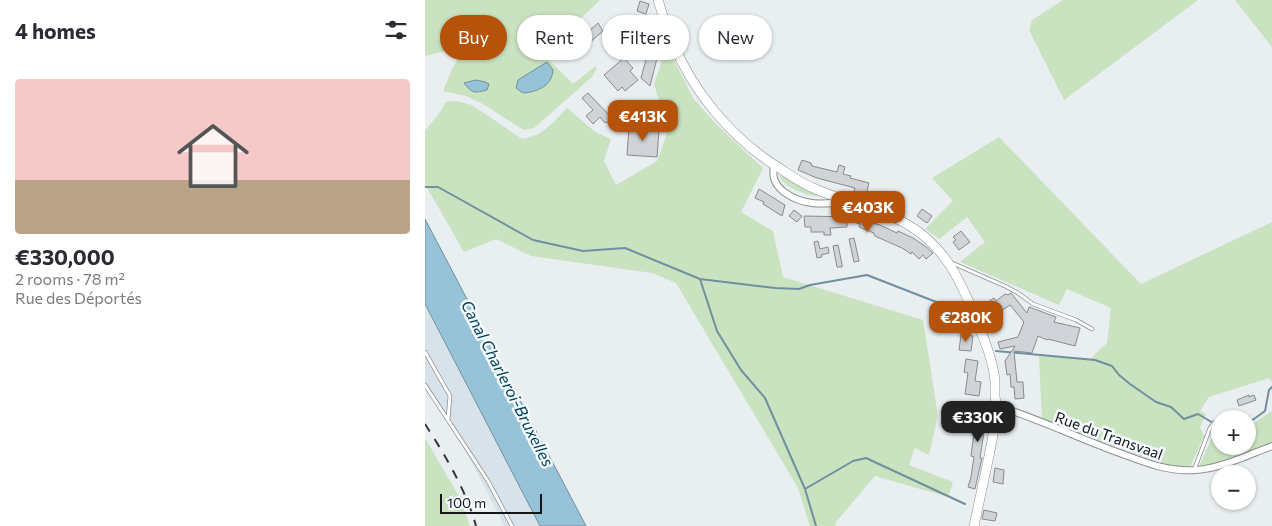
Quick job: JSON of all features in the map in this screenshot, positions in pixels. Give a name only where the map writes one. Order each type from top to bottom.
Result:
[{"type":"street","points":[[659,0],[666,26],[681,61],[695,86],[732,131],[763,158],[791,177],[847,201],[887,214],[911,226],[928,239],[957,275],[985,342],[995,381],[997,406],[993,435],[973,526]]},
{"type":"street","points":[[774,164],[774,180],[778,187],[792,198],[810,204],[847,201]]},
{"type":"street","name":"Rue du Transvaal","points":[[997,406],[1102,447],[1171,470],[1193,470],[1218,466],[1272,446]]},
{"type":"lane","points":[[947,261],[1018,293],[1033,304],[1077,320],[1092,329]]},
{"type":"lane","points":[[425,352],[450,396],[448,419]]},
{"type":"lane","points":[[425,385],[488,481],[512,526]]},
{"type":"lane","points":[[1193,470],[1211,426]]},
{"type":"shaded area","points":[[425,306],[540,526],[504,526],[461,441],[425,388]]},
{"type":"green space","points":[[425,0],[600,0],[584,15],[517,15],[517,60],[549,60],[573,84],[596,66],[592,77],[534,128],[524,130],[483,104],[466,96],[443,91],[457,60],[507,60],[507,15],[440,15],[440,53],[425,56]]},
{"type":"green space","points":[[1063,0],[1198,0],[1064,100],[1029,30],[1032,20]]},
{"type":"green space","points":[[1235,0],[1272,0],[1272,47]]},
{"type":"green space","points":[[662,60],[674,60],[693,98],[717,125],[763,168],[741,212],[773,231],[783,277],[923,320],[938,416],[929,455],[915,448],[909,465],[953,482],[948,497],[875,476],[835,523],[836,526],[810,526],[798,488],[676,283],[652,273],[531,256],[496,239],[464,252],[425,184],[425,131],[446,102],[456,101],[472,105],[522,139],[542,132],[567,108],[595,132],[611,139],[604,161],[616,185],[657,161],[668,131],[654,84]]},
{"type":"green space","points":[[999,137],[1141,284],[1272,222],[1272,382],[1269,378],[1209,397],[1200,411],[1206,414],[1200,427],[1204,436],[1190,468],[1169,466],[1082,436],[1042,419],[1039,356],[1090,359],[1107,343],[1111,308],[1067,289],[1059,305],[960,262],[985,242],[967,217],[939,239],[925,229],[953,201],[932,178]]},
{"type":"green space","points":[[779,175],[818,194],[818,196],[795,190],[785,183]]},
{"type":"green space","points":[[1272,411],[1272,442],[1256,449],[1256,422]]},
{"type":"green space","points":[[425,438],[460,498],[470,526],[425,526]]},
{"type":"green space","points":[[1211,439],[1211,455],[1240,455],[1223,462],[1199,467]]},
{"type":"water","points":[[547,62],[553,70],[547,84],[538,90],[523,93],[516,88],[518,80]]},
{"type":"water","points":[[476,80],[489,84],[487,90],[474,92],[464,83]]},
{"type":"water","name":"Canal Charleroi-Bruxelles","points":[[425,219],[586,526],[540,526],[425,304]]},
{"type":"building","points":[[640,1],[649,4],[646,14],[637,11]]},
{"type":"building","points":[[598,23],[602,32],[592,40],[592,28]]},
{"type":"building","points":[[622,60],[626,60],[633,68],[630,71],[638,80],[625,91],[622,87],[618,91],[604,75]]},
{"type":"building","points":[[646,60],[656,60],[650,86],[641,78]]},
{"type":"building","points":[[588,93],[610,116],[608,123],[604,122],[600,117],[593,124],[586,116],[593,110],[582,98]]},
{"type":"building","points":[[629,127],[659,130],[657,157],[627,155]]},
{"type":"building","points":[[802,160],[811,163],[812,166],[837,172],[839,165],[845,167],[843,174],[869,183],[866,195],[854,191],[855,188],[817,178],[798,170]]},
{"type":"building","points":[[759,189],[785,205],[782,216],[763,204],[764,202],[755,198]]},
{"type":"building","points":[[922,209],[932,216],[927,223],[917,216]]},
{"type":"building","points":[[794,210],[802,216],[797,222],[789,216]]},
{"type":"building","points":[[804,216],[854,217],[880,225],[897,233],[898,231],[913,238],[933,253],[926,259],[923,255],[919,259],[912,252],[911,254],[877,237],[874,233],[859,227],[860,224],[847,220],[847,227],[830,228],[831,235],[824,235],[824,232],[811,232],[811,227],[805,227]]},
{"type":"building","points":[[961,231],[970,242],[959,250],[953,242],[956,240],[953,237]]},
{"type":"building","points":[[854,238],[859,261],[854,262],[849,239]]},
{"type":"building","points":[[818,241],[820,249],[828,247],[829,253],[817,258],[814,242]]},
{"type":"building","points":[[838,245],[842,267],[837,267],[833,246]]},
{"type":"building","points":[[1011,293],[1027,313],[1029,307],[1056,317],[1054,322],[1080,328],[1075,346],[1047,340],[1038,336],[1032,353],[1014,351],[1017,382],[1023,382],[1024,398],[1015,399],[1014,387],[1011,387],[1010,374],[1007,375],[1005,361],[1015,346],[1000,349],[998,342],[1018,337],[1024,322],[1010,305],[992,317],[996,326],[990,330],[981,314],[984,312],[981,307],[994,298],[996,301],[1005,294]]},
{"type":"building","points":[[961,317],[970,321],[966,330],[957,326]]},
{"type":"building","points":[[961,335],[973,336],[971,351],[959,350]]},
{"type":"building","points":[[966,359],[978,361],[975,381],[981,382],[979,396],[965,394],[968,373],[964,372]]},
{"type":"building","points":[[1249,395],[1249,397],[1254,395],[1256,400],[1239,406],[1237,400]]},
{"type":"building","points":[[978,403],[987,404],[980,458],[982,458],[975,489],[968,487],[974,457],[971,456]]},
{"type":"building","points":[[995,468],[1004,470],[1003,484],[993,482]]},
{"type":"building","points":[[984,510],[997,513],[995,521],[982,519]]},
{"type":"waterway","points":[[425,187],[438,187],[533,240],[583,251],[625,248],[700,279],[775,288],[799,289],[810,285],[867,275],[967,314]]},
{"type":"waterway","points":[[700,279],[717,331],[741,370],[765,398],[805,489],[816,526]]},
{"type":"waterway","points":[[996,351],[1095,360],[1112,366],[1130,384],[1156,402],[1171,407],[1184,419],[1198,414],[1211,422]]},
{"type":"waterway","points":[[1256,418],[1265,411],[1269,390],[1272,387]]},
{"type":"waterway","points":[[805,489],[853,461],[866,458],[965,504]]},
{"type":"railway","points":[[425,424],[461,486],[476,526]]}]
